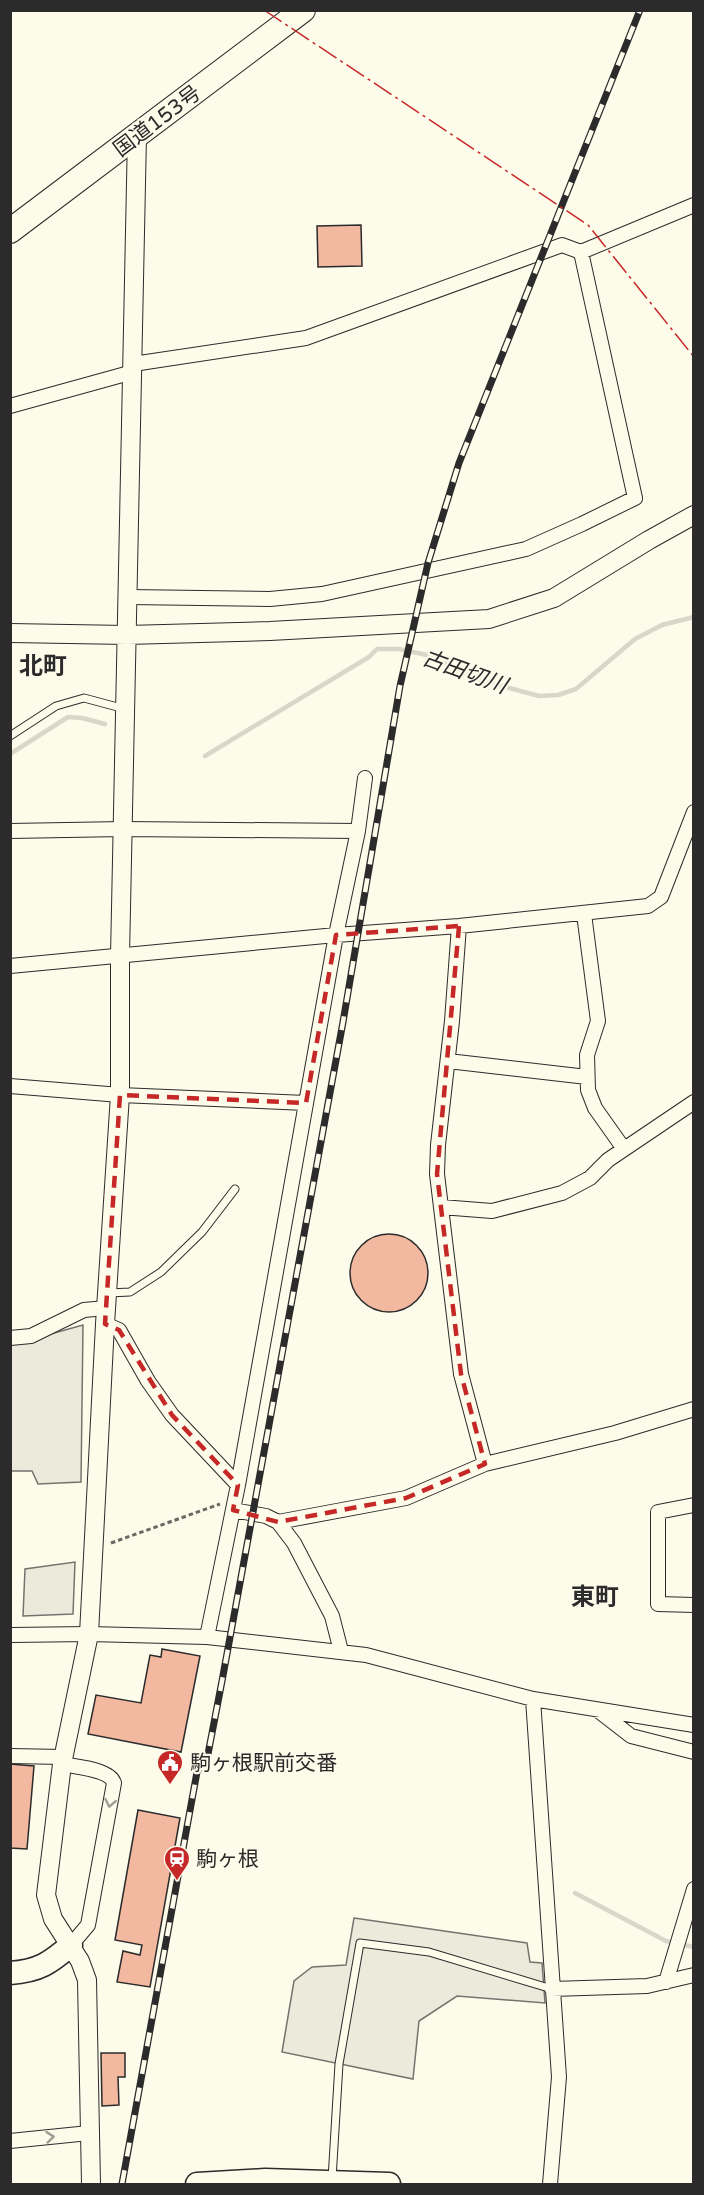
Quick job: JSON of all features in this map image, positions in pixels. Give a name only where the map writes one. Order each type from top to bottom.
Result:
[{"type":"highway","name":"国道153号","points":[[10,231],[303,10]]},
{"type":"main road","points":[[10,1973],[28,1972],[40,1968],[50,1963],[71,1945]]},
{"type":"main road","points":[[197,2184],[265,2180],[389,2184]]},
{"type":"street","points":[[91,2184],[89,1993],[85,1971],[53,1919],[46,1895],[63,1760],[88,1634],[120,1095],[120,956],[137,135]]},
{"type":"street","points":[[10,406],[133,368],[306,338],[562,245],[581,252],[693,205]]},
{"type":"street","points":[[128,597],[270,599],[322,594],[526,549],[634,498],[581,252]]},
{"type":"street","points":[[10,633],[127,635],[270,631],[489,619],[554,598],[693,515]]},
{"type":"street","points":[[207,1637],[235,1498],[336,935],[358,831],[365,778]]},
{"type":"street","points":[[10,966],[336,935],[459,926],[648,906],[661,897],[693,812]]},
{"type":"street","points":[[10,831],[123,829],[358,831]]},
{"type":"street","points":[[584,914],[598,1021],[587,1055],[588,1090],[595,1108],[624,1149]]},
{"type":"street","points":[[459,926],[437,1174],[461,1374],[485,1464]]},
{"type":"street","points":[[448,1061],[587,1077]]},
{"type":"street","points":[[10,1086],[120,1095],[306,1103]]},
{"type":"street","points":[[441,1207],[492,1211],[562,1193],[590,1178],[608,1160],[693,1102]]},
{"type":"street","points":[[10,1338],[31,1336],[84,1310],[106,1309]]},
{"type":"street","points":[[106,1309],[148,1381],[235,1498],[278,1522],[305,1561],[332,1616],[341,1651]]},
{"type":"street","points":[[278,1522],[406,1498],[485,1464],[615,1433],[693,1410]]},
{"type":"street","points":[[693,1505],[658,1512],[658,1604],[693,1605]]},
{"type":"street","points":[[10,1635],[207,1637],[366,1654],[533,1699],[693,1725]]},
{"type":"street","points":[[533,1699],[559,2078],[550,2184]]},
{"type":"street","points":[[598,1711],[631,1736],[693,1752]]},
{"type":"street","points":[[10,1756],[63,1760],[107,1773],[113,1778],[114,1783],[88,1925],[71,1945]]},
{"type":"street","points":[[666,1982],[693,1889]]},
{"type":"street","points":[[552,1989],[646,1986],[693,1976]]},
{"type":"street","points":[[10,2141],[89,2133]]},
{"type":"lane","points":[[10,736],[56,706],[84,698],[126,709]]},
{"type":"lane","points":[[106,1309],[161,1272],[202,1232],[235,1189]]},
{"type":"lane","points":[[332,2182],[339,2064],[360,1943],[429,1952],[552,1989]]},
{"type":"path","points":[[92,1550],[235,1498]]},
{"type":"highlighted area","points":[[459,926],[437,1174],[461,1374],[485,1464],[406,1498],[278,1522],[233,1510],[238,1485],[172,1415],[119,1330],[105,1324],[120,1095],[306,1103],[336,935]]},
{"type":"shaded area","points":[[83,1325],[81,1482],[38,1484],[32,1471],[11,1471],[11,1345]]},
{"type":"shaded area","points":[[75,1562],[73,1614],[23,1616],[25,1569]]},
{"type":"shaded area","points":[[354,1918],[527,1943],[530,1962],[542,1963],[545,2003],[457,1996],[419,2021],[413,2079],[282,2052],[294,1981],[312,1967],[346,1965]]},
{"type":"building","points":[[361,225],[362,266],[318,267],[317,226]]},
{"type":"building","points":[[389,1234],[404,1237],[417,1245],[425,1258],[428,1273],[425,1288],[417,1301],[404,1309],[389,1312],[374,1309],[361,1301],[353,1288],[350,1273],[353,1258],[361,1245],[374,1237]]},
{"type":"building","points":[[162,1649],[200,1656],[181,1752],[88,1734],[96,1695],[141,1703],[150,1655],[161,1657]]},
{"type":"building","points":[[10,1764],[34,1766],[27,1849],[10,1848]]},
{"type":"building","points":[[138,1810],[180,1818],[150,1987],[117,1982],[123,1951],[140,1955],[142,1945],[115,1940]]},
{"type":"building","points":[[101,2053],[125,2053],[125,2077],[118,2077],[119,2105],[102,2106]]},
{"type":"waterway","name":"古田切川","points":[[205,756],[369,657],[377,649],[399,649],[427,655],[487,682],[539,696],[558,695],[576,689],[635,639],[662,625],[694,617]]},
{"type":"waterway","name":"古田切川","points":[[10,754],[68,717],[105,724]]},
{"type":"waterway","points":[[575,1893],[666,1941],[694,1947]]},
{"type":"railway","points":[[122,2184],[197,1772],[208,1754],[222,1681],[343,1022],[400,686],[428,563],[459,463],[640,10]]},
{"type":"power","points":[[264,10],[588,225],[694,357]]},
{"type":"place","name":"駒ヶ根駅前交番","points":[[170,1786]]},
{"type":"place","name":"駒ヶ根","points":[[177,1882]]},
{"type":"district","name":"北町","points":[[43,666]]},
{"type":"district","name":"東町","points":[[595,1597]]}]
